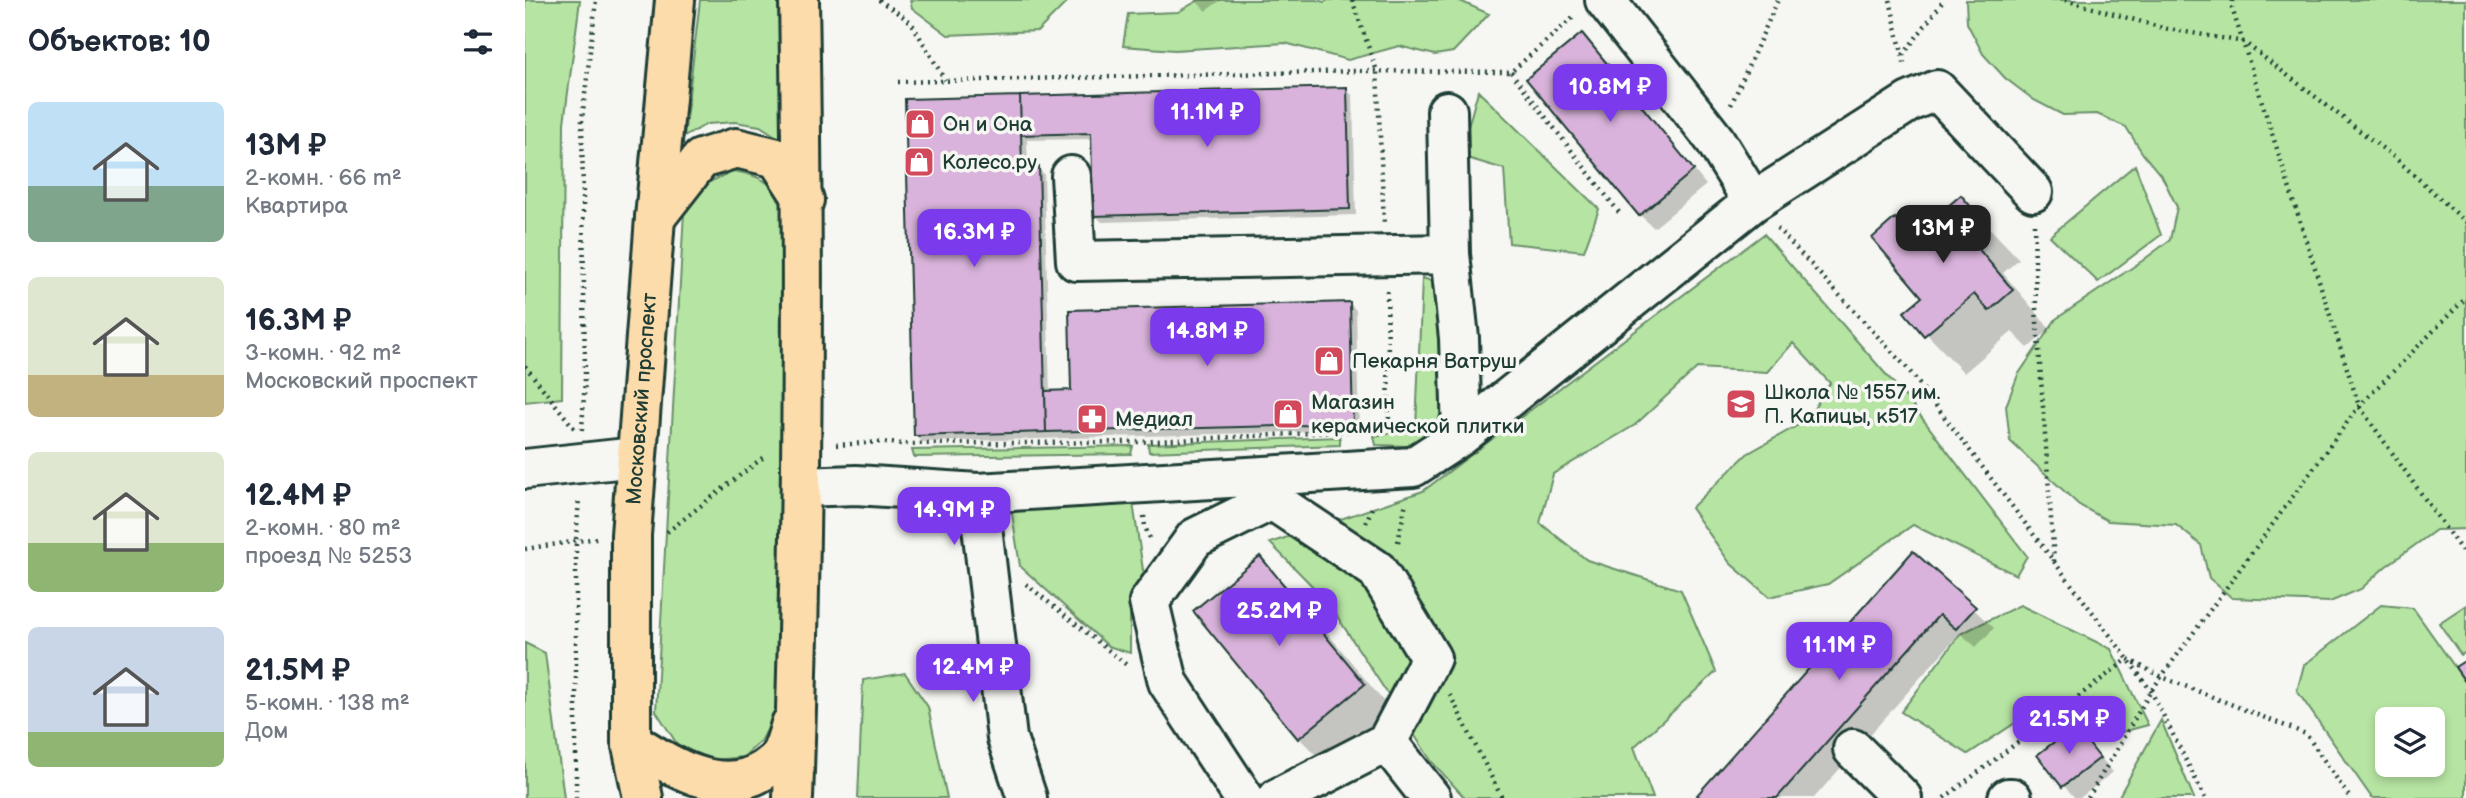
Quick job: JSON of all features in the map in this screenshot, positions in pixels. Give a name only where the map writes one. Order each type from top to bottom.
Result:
[{"type":"main road","name":"Московский проспект","points":[[643,798],[631,741],[631,535],[675,0]]},
{"type":"main road","points":[[793,798],[802,487],[804,200],[799,0]]},
{"type":"main road","points":[[655,218],[701,159],[736,148],[777,158],[804,200]]},
{"type":"main road","points":[[621,798],[631,741],[675,771],[726,792],[755,779],[779,757],[797,710]]},
{"type":"street","points":[[1594,5],[1715,140],[1753,202]]},
{"type":"street","points":[[802,487],[856,485],[978,493],[1413,467],[1462,435],[1753,202],[1909,102],[1937,90],[2033,192]]},
{"type":"street","points":[[1447,111],[1450,254],[1459,338],[1462,435]]},
{"type":"street","points":[[1071,176],[1076,261],[1450,254]]},
{"type":"street","points":[[525,469],[636,457]]},
{"type":"street","points":[[978,493],[1007,738],[1027,798]]},
{"type":"street","points":[[1244,798],[1168,682],[1149,602],[1195,538],[1272,500],[1377,570],[1431,658],[1387,742],[1278,798]]},
{"type":"street","points":[[1387,742],[1431,798]]},
{"type":"street","points":[[1853,749],[1902,798]]},
{"type":"path","points":[[525,366],[582,438],[585,378],[582,120],[596,0]]},
{"type":"path","points":[[879,0],[911,22],[944,80]]},
{"type":"path","points":[[835,445],[881,442],[1137,442],[1351,431],[1389,425],[1386,255],[1377,71],[1352,0]]},
{"type":"path","points":[[1715,140],[1778,0]]},
{"type":"path","points":[[1890,0],[1903,55],[1909,102]]},
{"type":"path","points":[[1903,55],[1944,0]]},
{"type":"path","points":[[2065,0],[2163,28],[2244,42],[2394,157],[2466,222]]},
{"type":"path","points":[[2233,0],[2232,8],[2359,406],[2466,557]]},
{"type":"path","points":[[898,82],[1377,71],[1511,72],[1594,5]]},
{"type":"path","points":[[1511,72],[1621,215]]},
{"type":"path","points":[[2033,192],[2036,308],[2055,562]]},
{"type":"path","points":[[1753,202],[1908,369],[2055,562],[2151,691],[2205,798]]},
{"type":"path","points":[[2088,798],[2151,691],[2359,406],[2466,298]]},
{"type":"path","points":[[666,532],[771,451]]},
{"type":"path","points":[[576,798],[576,542],[581,463]]},
{"type":"path","points":[[1352,554],[1389,469]]},
{"type":"path","points":[[525,549],[600,537]]},
{"type":"path","points":[[986,573],[1019,578],[1123,664],[1168,682]]},
{"type":"path","points":[[2128,659],[2161,677],[2306,734],[2350,798]]},
{"type":"path","points":[[1944,798],[2128,659]]},
{"type":"green space","points":[[525,0],[580,0],[564,123],[562,398],[525,402]]},
{"type":"green space","points":[[700,0],[782,0],[785,142],[760,126],[735,122],[707,124],[684,137]]},
{"type":"green space","points":[[910,0],[1069,0],[1038,31],[948,35],[912,8]]},
{"type":"green space","points":[[1199,0],[1458,0],[1489,14],[1453,52],[1435,55],[1399,46],[1348,60],[1285,43],[1175,50],[1123,46],[1128,14],[1178,12]]},
{"type":"green space","points":[[1966,0],[2466,0],[2466,529],[2436,530],[2385,567],[2361,589],[2330,602],[2232,598],[2209,578],[2201,545],[2176,525],[2108,521],[2079,505],[2010,441],[2006,406],[2018,375],[2056,319],[2170,240],[2177,207],[2163,178],[2126,127],[2097,114],[2063,115],[2034,100],[2005,78],[1983,54],[1967,23]]},
{"type":"green space","points":[[1478,91],[1599,209],[1584,251],[1509,243],[1504,169],[1460,156]]},
{"type":"green space","points":[[2135,165],[2161,235],[2098,282],[2050,236]]},
{"type":"green space","points":[[733,171],[768,183],[791,212],[782,443],[782,703],[761,741],[743,757],[705,761],[677,744],[656,711],[684,212],[703,185]]},
{"type":"green space","points":[[1764,234],[1909,401],[2027,556],[2016,575],[1913,525],[1828,584],[1769,597],[1730,563],[1691,508],[1747,454],[1807,420],[1830,383],[1793,343],[1767,372],[1697,368],[1635,425],[1553,474],[1540,523],[1587,560],[1681,590],[1716,672],[1634,747],[1653,798],[1465,798],[1432,762],[1327,601],[1270,543],[1423,491]]},
{"type":"green space","points":[[1422,278],[1435,282],[1444,407],[1431,434],[1408,446],[1376,445],[1374,436],[1416,429]]},
{"type":"green space","points":[[1340,437],[1340,445],[1149,452],[1148,444]]},
{"type":"green space","points":[[1133,446],[1131,454],[914,457],[912,450]]},
{"type":"green space","points":[[1132,496],[1143,570],[1155,583],[1130,614],[1130,653],[1108,646],[1020,566],[1012,514],[1023,502]]},
{"type":"green space","points":[[2020,605],[2111,649],[2148,725],[2092,740],[2050,700],[1968,754],[1901,712],[1960,634]]},
{"type":"green space","points":[[2381,605],[2413,608],[2466,683],[2466,798],[2372,798],[2297,691],[2304,665]]},
{"type":"green space","points":[[2466,605],[2466,652],[2461,655],[2439,623]]},
{"type":"green space","points":[[525,643],[545,653],[564,798],[525,798]]},
{"type":"green space","points":[[905,673],[928,707],[947,798],[858,798],[863,680]]},
{"type":"green space","points":[[2161,720],[2194,798],[2118,798]]},
{"type":"building","points":[[1582,33],[1694,170],[1639,216],[1526,79]]},
{"type":"building","points":[[1347,87],[1350,209],[1093,216],[1091,133],[1021,135],[1020,96]]},
{"type":"building","points":[[1020,96],[1022,167],[1039,166],[1046,432],[914,436],[905,99]]},
{"type":"building","points":[[1961,195],[1982,220],[1966,234],[2013,290],[1989,311],[1974,294],[1924,336],[1904,312],[1922,297],[1872,238],[1895,218],[1912,237]]},
{"type":"building","points":[[1350,302],[1353,424],[1046,432],[1045,391],[1071,390],[1069,310]]},
{"type":"building","points":[[1913,551],[1976,607],[1956,629],[1939,615],[1777,798],[1701,798],[1697,795]]},
{"type":"building","points":[[1260,556],[1365,684],[1298,739],[1193,611]]},
{"type":"building","points":[[2466,660],[2466,683],[2455,667]]},
{"type":"building","points":[[2075,726],[2100,758],[2062,787],[2037,755]]},
{"type":"place","name":"Он и Она","points":[[920,124]]},
{"type":"place","name":"Колесо.ру","points":[[919,162]]},
{"type":"place","name":"Пекарня Ватруш","points":[[1329,361]]},
{"type":"place","name":"Школа № 1557 им. П. Капицы, к517","points":[[1741,404]]},
{"type":"place","name":"Магазин керамической плитки","points":[[1288,414]]},
{"type":"place","name":"Медиал","points":[[1092,419]]}]
